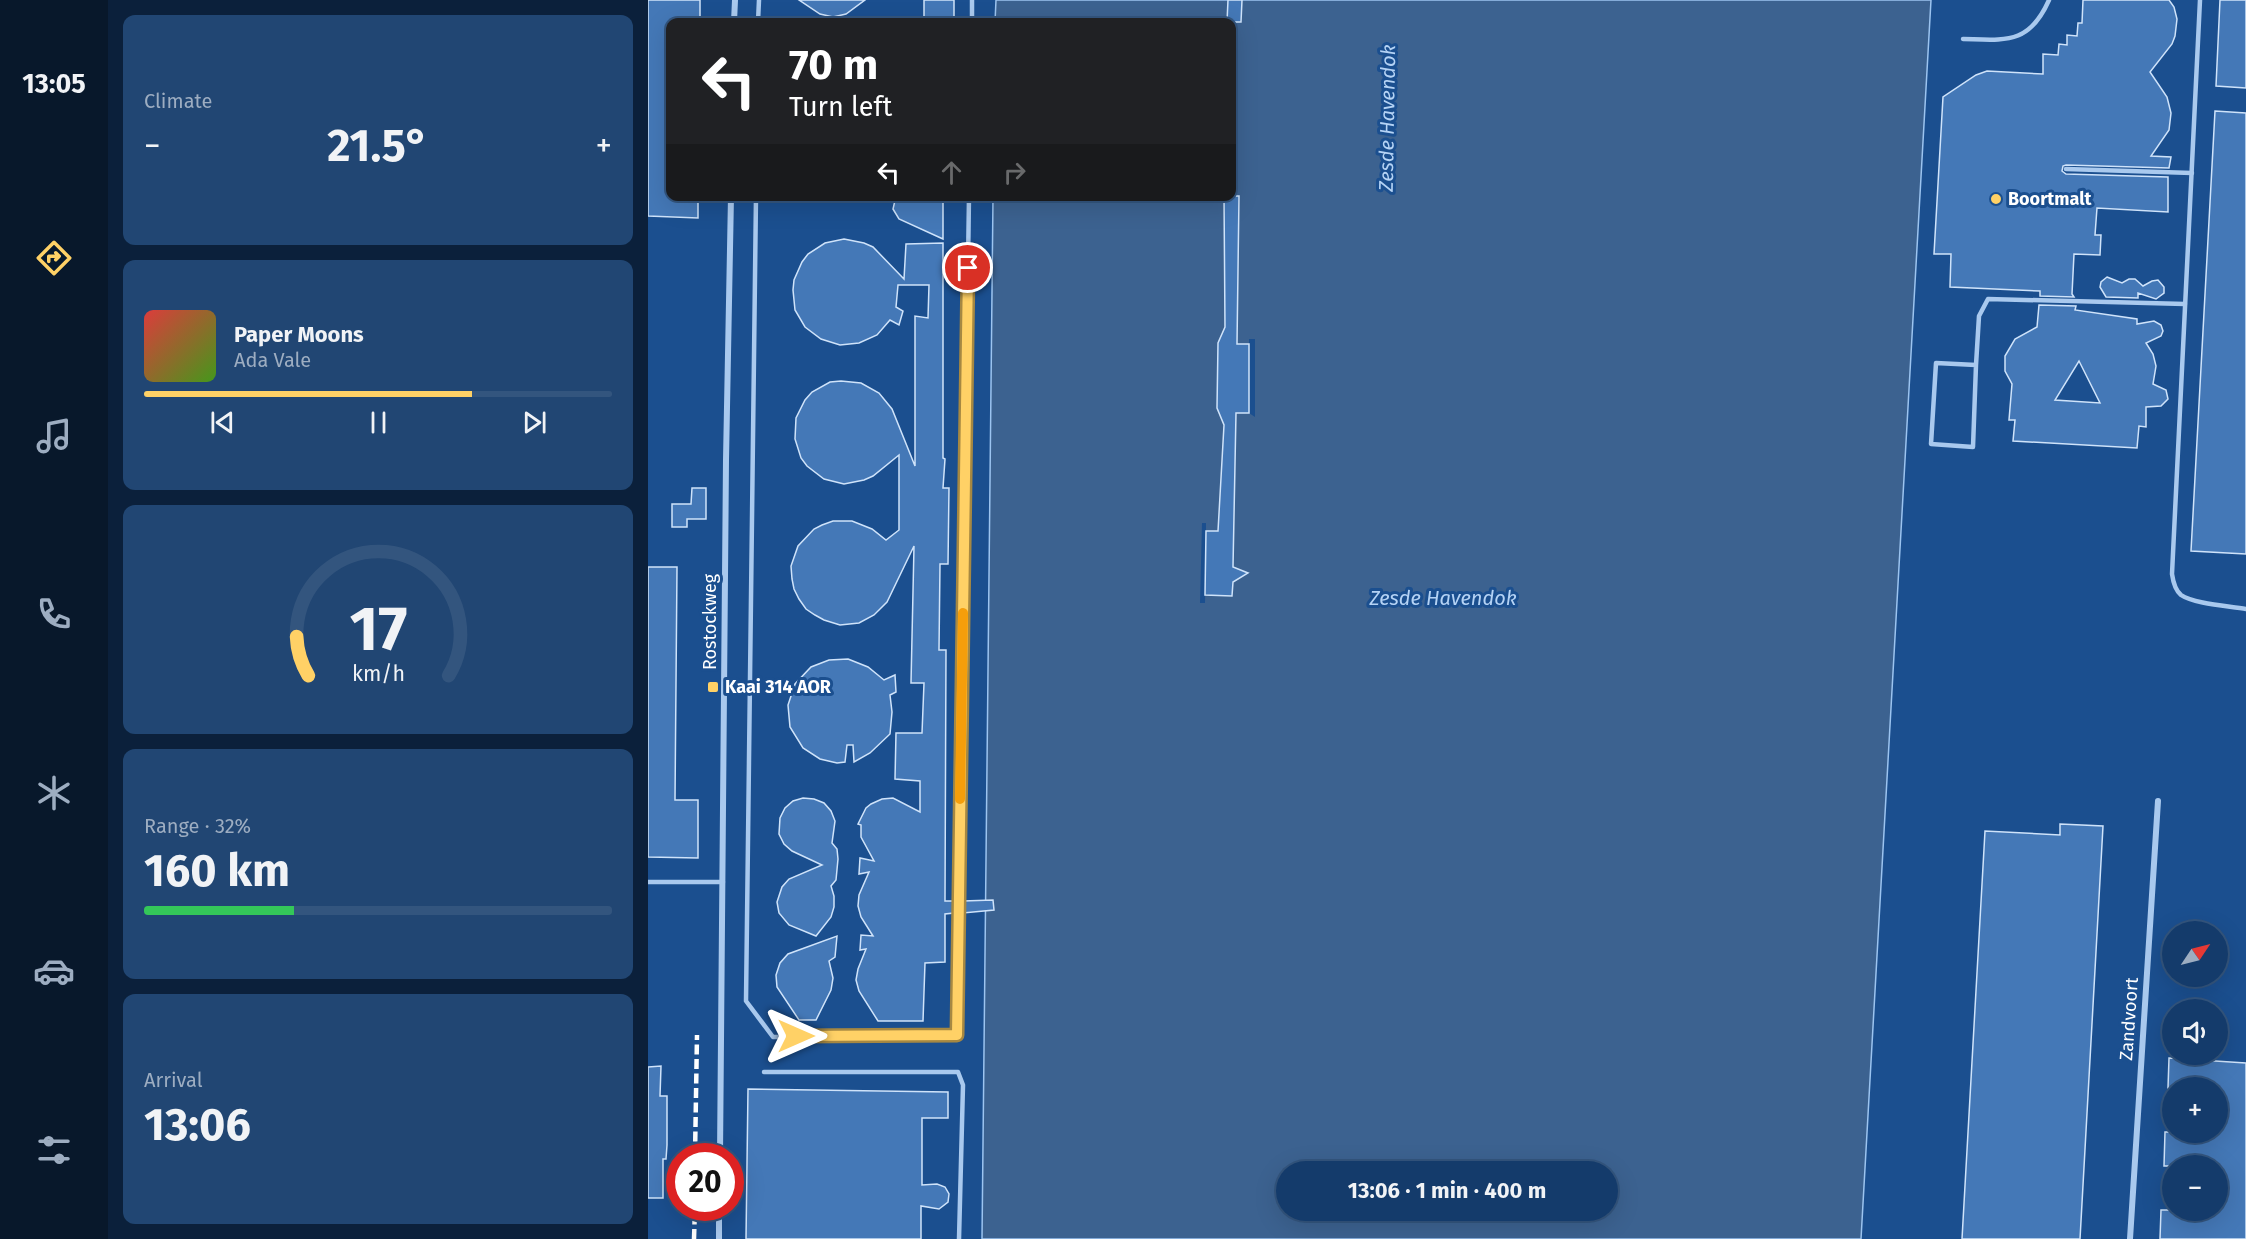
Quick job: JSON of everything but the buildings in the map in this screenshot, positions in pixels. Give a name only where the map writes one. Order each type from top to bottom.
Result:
[{"type":"street","points":[[734,18],[735,0]]},
{"type":"street","name":"Rostockweg","points":[[720,1143],[731,201]]},
{"type":"street","name":"Zandvoort","points":[[2130,1239],[2158,801]]},
{"type":"street","points":[[719,1221],[719,1239]]},
{"type":"lane","points":[[758,18],[759,0]]},
{"type":"lane","points":[[972,0],[972,18]]},
{"type":"lane","points":[[1963,39],[2013,39],[2028,31],[2038,21],[2049,0]]},
{"type":"lane","points":[[2200,0],[2172,574],[2174,585],[2181,595],[2246,609]]},
{"type":"lane","points":[[2066,169],[2192,173]]},
{"type":"lane","points":[[756,201],[747,1001],[773,1036],[785,1036],[957,1035],[969,201]]},
{"type":"lane","points":[[1976,364],[1936,363],[1931,444],[1973,447],[1979,316],[1988,299],[2186,304]]},
{"type":"lane","points":[[648,882],[723,882]]},
{"type":"lane","points":[[764,1072],[958,1072],[963,1085],[959,1239]]},
{"type":"water","name":"Zesde Havendok","points":[[996,0],[1931,0],[1861,1239],[982,1239],[993,201],[1236,201],[1236,18],[995,18]]},
{"type":"pier","points":[[1249,339],[1255,339],[1255,417],[1249,413]]},
{"type":"pier","points":[[1202,523],[1206,523],[1205,603],[1200,603]]},
{"type":"railway","points":[[695,1143],[697,1035]]},
{"type":"railway","points":[[694,1239],[695,1221]]},
{"type":"slow traffic","points":[[960,799],[963,613]]},
{"type":"place","name":"Boortmalt","points":[[1996,199]]},
{"type":"place","name":"Kaai 314 AOR","points":[[713,687]]},
{"type":"route","points":[[796,1036],[957,1035],[968,268]]}]
